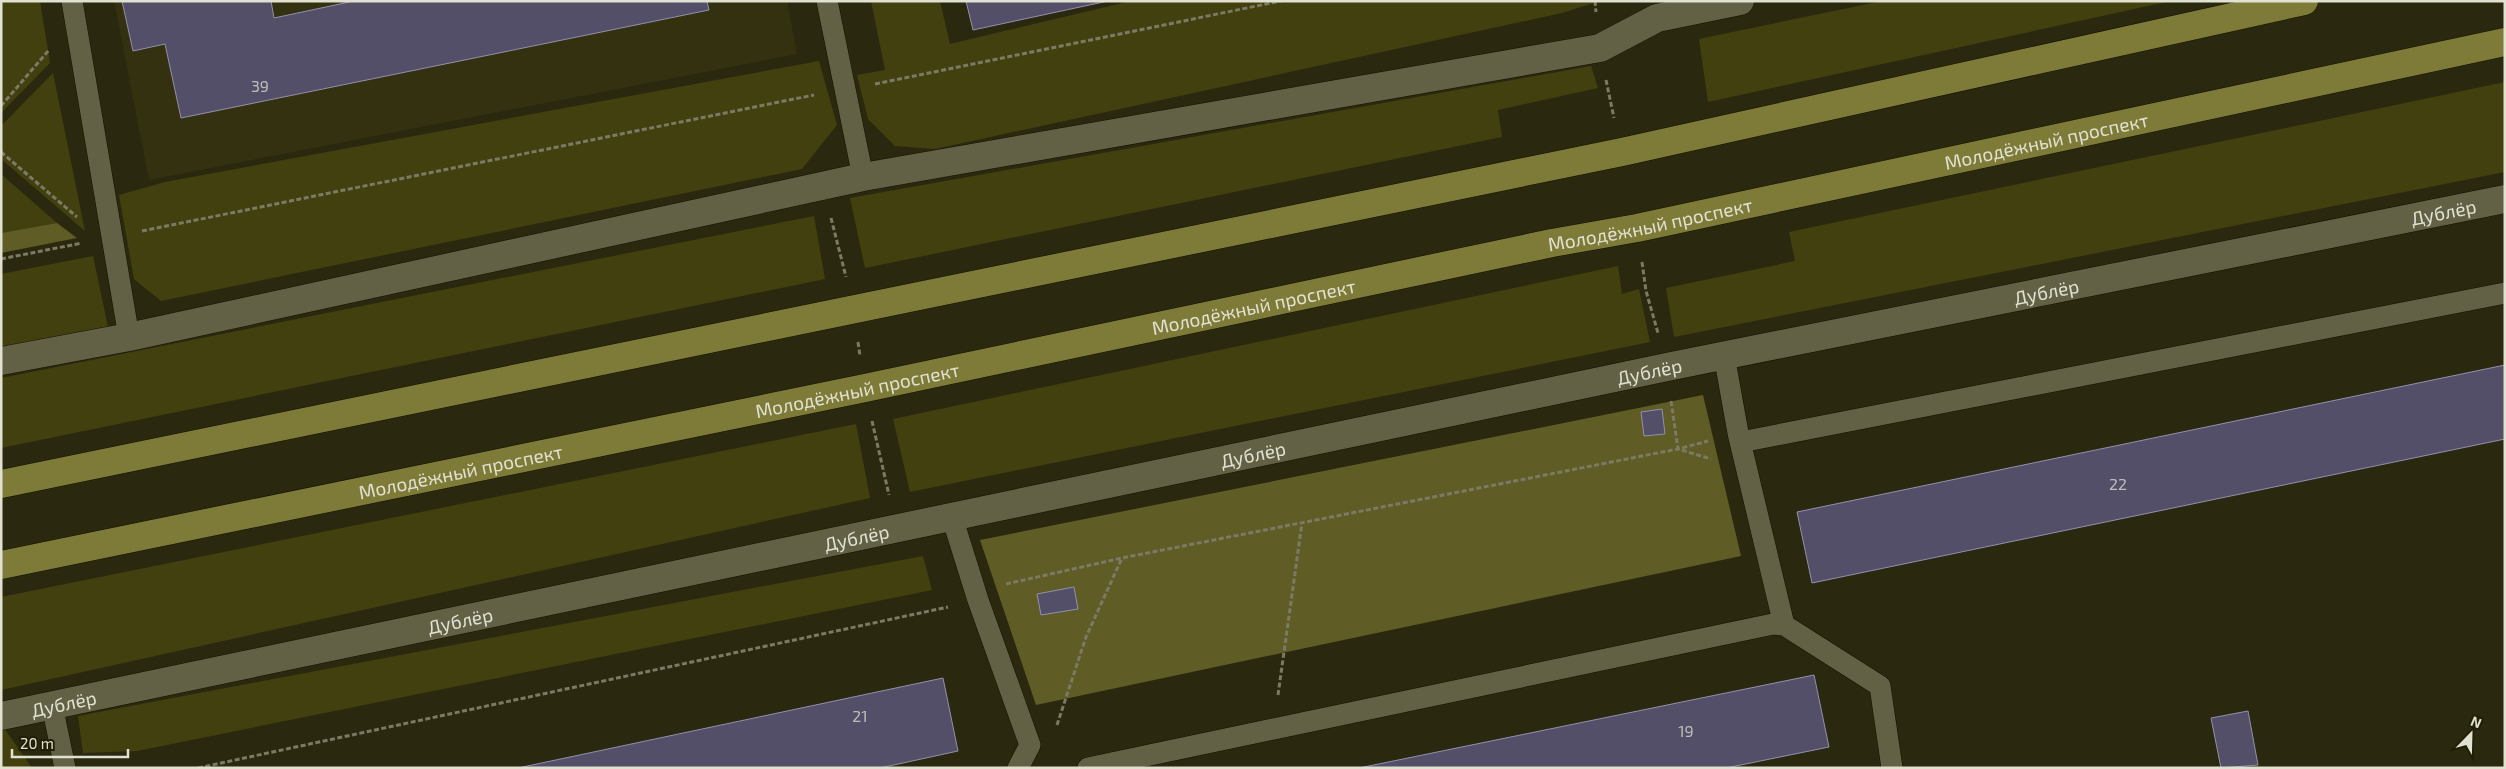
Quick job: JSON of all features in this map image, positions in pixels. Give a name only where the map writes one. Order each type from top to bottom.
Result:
[{"type":"main road","points":[[1,484],[1622,152],[2304,1]]},
{"type":"main road","name":"Молодёжный проспект","points":[[1,565],[865,388],[1543,245],[1636,228],[2505,42]]},
{"type":"street","points":[[1,361],[129,337],[863,177],[1600,48],[1655,10],[1740,1]]},
{"type":"street","name":"Дублёр","points":[[1,716],[1724,355],[2505,199]]},
{"type":"lane","points":[[827,1],[863,177]]},
{"type":"lane","points":[[74,10],[129,337]]},
{"type":"lane","points":[[1741,442],[2505,293]]},
{"type":"lane","points":[[1724,355],[1741,442],[1784,625]]},
{"type":"lane","points":[[952,517],[978,600],[1030,745],[1018,768]]},
{"type":"lane","points":[[1088,768],[1774,624],[1784,625],[1880,686],[1892,768]]},
{"type":"lane","points":[[52,705],[65,768]]},
{"type":"path","points":[[1,259],[1281,1]]},
{"type":"path","points":[[1,106],[74,10]]},
{"type":"path","points":[[1600,48],[1622,152]]},
{"type":"path","points":[[1,152],[80,220],[112,237]]},
{"type":"path","points":[[1274,729],[1302,523]]},
{"type":"path","points":[[1056,727],[1086,637],[1122,558]]},
{"type":"path","points":[[198,768],[1010,594],[1006,584]]},
{"type":"shaded area","points":[[1,1],[40,1],[50,63],[1,113]]},
{"type":"shaded area","points":[[114,1],[787,1],[797,54],[149,180]]},
{"type":"shaded area","points":[[871,1],[940,1],[950,44],[1131,1],[1600,1],[1562,13],[935,149],[895,146],[868,119],[857,75],[885,70]]},
{"type":"shaded area","points":[[1882,1],[2171,1],[1708,102],[1699,39]]},
{"type":"shaded area","points":[[819,61],[837,125],[802,169],[161,301],[134,279],[119,195],[165,182]]},
{"type":"shaded area","points":[[1591,66],[1598,88],[1498,110],[1502,137],[865,268],[850,198]]},
{"type":"shaded area","points":[[53,73],[85,231],[1,159],[1,126]]},
{"type":"shaded area","points":[[2505,82],[2505,172],[1674,337],[1666,288],[1795,261],[1789,232]]},
{"type":"shaded area","points":[[1,174],[57,223],[1,233]]},
{"type":"shaded area","points":[[814,216],[825,279],[1,448],[1,378]]},
{"type":"shaded area","points":[[57,223],[77,238],[1,253],[1,233]]},
{"type":"shaded area","points":[[93,256],[108,327],[1,349],[1,274]]},
{"type":"shaded area","points":[[1618,266],[1622,294],[1639,289],[1650,342],[910,492],[893,419]]},
{"type":"shaded area","points":[[1703,395],[1741,556],[1036,705],[980,540]]},
{"type":"shaded area","points":[[856,424],[870,498],[1,690],[1,597]]},
{"type":"shaded area","points":[[923,556],[932,590],[137,751],[83,753],[78,716]]},
{"type":"shaded area","points":[[4,728],[32,768],[1,768],[1,729]]},
{"type":"building","points":[[122,1],[271,1],[274,18],[354,1],[707,1],[709,10],[181,118],[165,44],[133,51]]},
{"type":"building","points":[[966,1],[1108,1],[973,30]]},
{"type":"building","points":[[2505,365],[2505,439],[1812,583],[1797,512]]},
{"type":"building","points":[[1662,409],[1665,434],[1644,436],[1641,412]]},
{"type":"building","points":[[1074,587],[1078,609],[1041,615],[1037,594]]},
{"type":"building","points":[[1814,675],[1829,747],[1726,768],[1359,768]]},
{"type":"building","points":[[943,678],[958,751],[880,768],[518,768]]},
{"type":"building","points":[[2248,711],[2258,765],[2221,768],[2211,718]]}]
